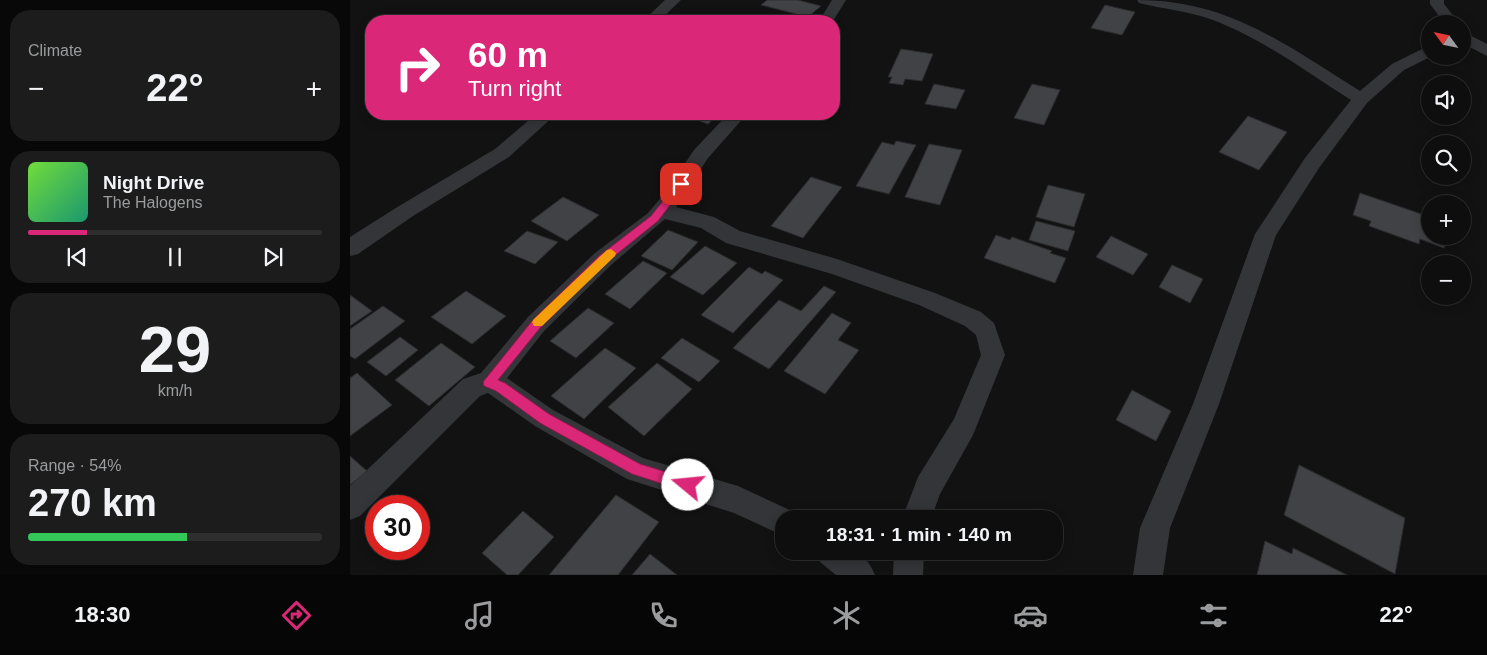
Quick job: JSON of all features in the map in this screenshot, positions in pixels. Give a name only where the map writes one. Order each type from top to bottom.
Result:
[{"type":"street","points":[[657,15],[674,0]]},
{"type":"street","points":[[830,15],[839,0]]},
{"type":"street","points":[[1144,0],[1165,7],[1213,15],[1266,38],[1312,70],[1361,99]]},
{"type":"street","points":[[1436,0],[1446,15]]},
{"type":"street","points":[[1471,42],[1487,51]]},
{"type":"street","points":[[1148,575],[1155,528],[1206,404],[1266,234],[1312,163],[1361,99],[1398,67],[1421,56]]},
{"type":"street","points":[[350,248],[406,211],[502,153],[540,120]]},
{"type":"street","points":[[350,506],[472,387],[489,382],[536,324],[603,259],[661,211],[701,154],[732,120]]},
{"type":"street","points":[[661,211],[707,222],[733,237],[837,267],[927,299],[973,319],[986,330],[993,355],[964,426],[928,487],[919,510]]},
{"type":"street","points":[[489,382],[501,387],[544,418],[637,470],[738,500],[775,518]]},
{"type":"street","points":[[842,560],[860,575]]},
{"type":"street","points":[[908,575],[909,560]]},
{"type":"building","points":[[767,0],[798,0],[821,6],[810,15],[800,15],[761,5]]},
{"type":"building","points":[[1105,5],[1135,12],[1122,35],[1091,28]]},
{"type":"building","points":[[901,49],[933,54],[922,81],[905,79],[903,85],[889,83],[892,77],[888,77]]},
{"type":"building","points":[[934,84],[965,90],[956,109],[925,104]]},
{"type":"building","points":[[1032,84],[1060,90],[1044,125],[1014,118]]},
{"type":"building","points":[[1248,116],[1287,132],[1259,170],[1219,152]]},
{"type":"building","points":[[697,120],[712,120],[708,124]]},
{"type":"building","points":[[896,141],[916,145],[889,194],[856,186],[882,142],[894,145]]},
{"type":"building","points":[[929,144],[962,150],[940,205],[905,197]]},
{"type":"building","points":[[811,177],[842,187],[803,238],[771,226]]},
{"type":"building","points":[[1048,185],[1085,194],[1074,227],[1036,217]]},
{"type":"building","points":[[1360,193],[1421,214],[1421,239],[1419,244],[1369,226],[1371,221],[1353,215]]},
{"type":"building","points":[[563,197],[599,215],[567,241],[531,221]]},
{"type":"building","points":[[1036,221],[1075,231],[1068,251],[1029,240]]},
{"type":"building","points":[[668,230],[698,242],[672,270],[641,256]]},
{"type":"building","points":[[527,231],[558,242],[535,264],[504,251]]},
{"type":"building","points":[[996,235],[1010,240],[1012,237],[1066,258],[1055,283],[984,258]]},
{"type":"building","points":[[1111,236],[1148,254],[1133,275],[1096,257]]},
{"type":"building","points":[[705,246],[737,263],[703,295],[670,277]]},
{"type":"building","points":[[643,261],[667,273],[630,309],[605,294]]},
{"type":"building","points":[[1172,265],[1203,279],[1190,303],[1159,287]]},
{"type":"building","points":[[749,267],[762,274],[765,271],[783,280],[733,333],[701,315]]},
{"type":"building","points":[[824,286],[836,292],[769,369],[733,348],[779,300],[801,311]]},
{"type":"building","points":[[466,291],[506,316],[472,344],[431,317]]},
{"type":"building","points":[[350,295],[372,311],[350,326]]},
{"type":"building","points":[[383,306],[405,321],[355,359],[350,356],[350,329]]},
{"type":"building","points":[[588,308],[614,323],[576,358],[550,341]]},
{"type":"building","points":[[832,313],[851,323],[838,340],[859,350],[825,394],[784,371]]},
{"type":"building","points":[[400,337],[418,350],[386,376],[367,362]]},
{"type":"building","points":[[682,338],[720,361],[699,382],[661,358]]},
{"type":"building","points":[[441,343],[475,367],[429,406],[395,380]]},
{"type":"building","points":[[605,348],[636,368],[584,419],[551,396]]},
{"type":"building","points":[[657,363],[692,389],[644,436],[608,407]]},
{"type":"building","points":[[357,373],[392,405],[350,436],[350,378]]},
{"type":"building","points":[[1132,390],[1171,411],[1156,441],[1116,420]]},
{"type":"building","points":[[350,456],[367,471],[350,485]]},
{"type":"building","points":[[1299,465],[1405,518],[1395,574],[1284,515]]},
{"type":"building","points":[[616,495],[659,522],[618,575],[549,575]]},
{"type":"building","points":[[523,511],[554,537],[518,575],[507,575],[482,553]]},
{"type":"building","points":[[1265,541],[1292,554],[1293,548],[1347,575],[1257,575]]},
{"type":"building","points":[[650,554],[677,575],[632,575]]},
{"type":"slow traffic","points":[[538,322],[611,253]]},
{"type":"route","points":[[681,184],[654,218],[603,259],[536,324],[489,382],[501,387],[544,418],[637,470],[688,485]]}]
